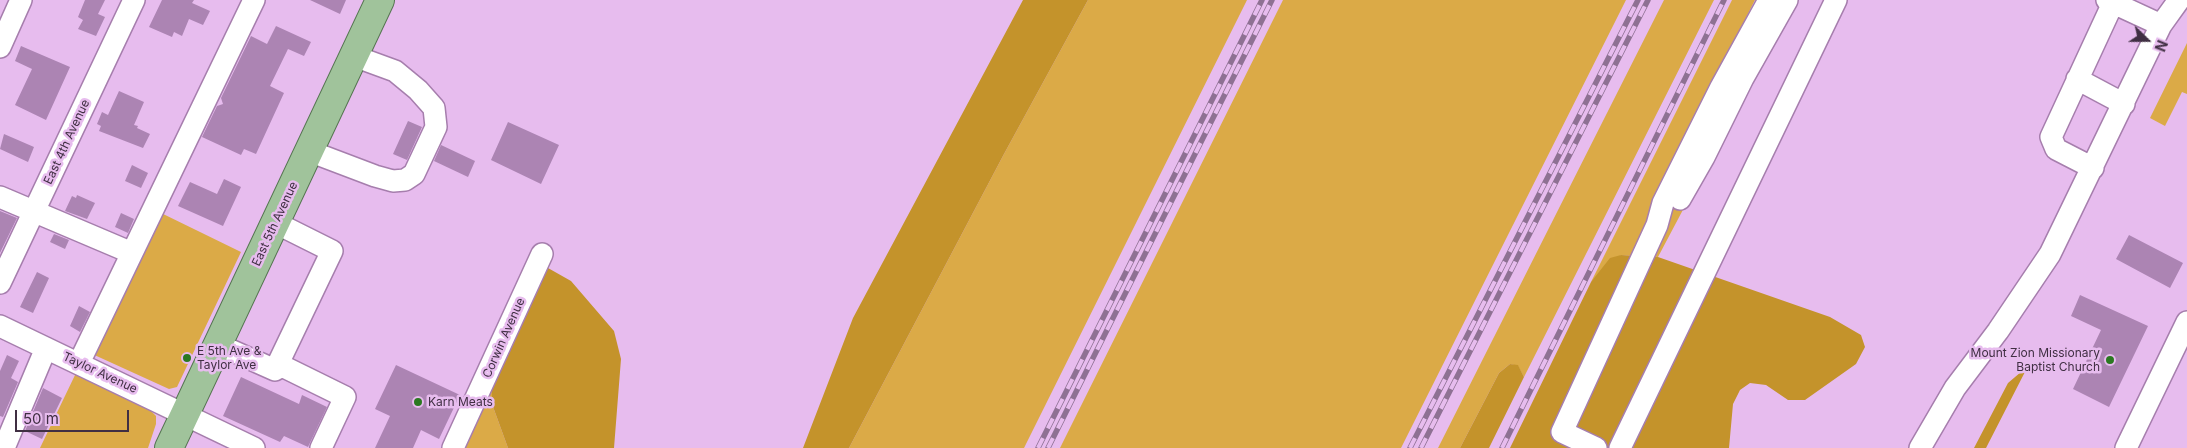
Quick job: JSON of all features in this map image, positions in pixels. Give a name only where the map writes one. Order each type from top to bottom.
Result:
[{"type":"main road","name":"East 5th Avenue","points":[[169,448],[380,0]]},
{"type":"street","points":[[0,46],[21,0]]},
{"type":"street","name":"East 4th Avenue","points":[[0,283],[134,0]]},
{"type":"street","points":[[1596,448],[1562,432],[1657,225],[1667,195],[1720,87],[1769,0]]},
{"type":"street","points":[[1657,225],[1674,209],[1787,0]]},
{"type":"street","points":[[1620,448],[1836,0]]},
{"type":"street","points":[[1920,448],[1955,388],[1998,331],[2050,254],[2161,24],[2179,0]]},
{"type":"street","points":[[2092,168],[2056,148],[2051,137],[2110,1],[2161,24]]},
{"type":"street","points":[[78,363],[132,253],[248,2]]},
{"type":"street","points":[[309,151],[393,181],[405,180],[414,174],[436,127],[434,108],[418,90],[395,72],[354,56]]},
{"type":"street","points":[[2077,79],[2124,104]]},
{"type":"street","points":[[0,197],[132,253]]},
{"type":"street","points":[[218,345],[275,370],[332,251],[276,223]]},
{"type":"street","name":"Corwin Avenue","points":[[453,448],[542,254]]},
{"type":"street","points":[[2126,448],[2181,351],[2187,322]]},
{"type":"street","name":"Taylor Avenue","points":[[0,326],[254,448]]},
{"type":"street","points":[[3,446],[46,348]]},
{"type":"street","points":[[278,364],[345,397],[321,448]]},
{"type":"shaded area","points":[[1023,0],[1088,0],[1004,154],[849,448],[803,448],[853,318]]},
{"type":"shaded area","points":[[1088,0],[1247,0],[1024,448],[849,448],[1004,154]]},
{"type":"shaded area","points":[[1283,0],[1626,0],[1401,448],[1060,448]]},
{"type":"shaded area","points":[[1664,0],[1714,0],[1524,377],[1518,366],[1510,364],[1499,373],[1460,448],[1438,448]]},
{"type":"shaded area","points":[[1732,0],[1755,0],[1669,171],[1695,187],[1658,257],[1621,255],[1591,282]]},
{"type":"shaded area","points":[[2187,43],[2187,94],[2182,92],[2165,126],[2150,118]]},
{"type":"shaded area","points":[[157,211],[241,252],[177,387],[169,389],[90,353]]},
{"type":"shaded area","points":[[1621,255],[1658,257],[1830,317],[1861,335],[1865,347],[1856,364],[1805,400],[1788,400],[1766,385],[1750,383],[1740,390],[1733,404],[1729,448],[1510,448],[1591,282],[1610,258]]},
{"type":"shaded area","points":[[548,268],[571,281],[614,331],[621,359],[614,448],[508,448],[492,404],[492,385]]},
{"type":"shaded area","points":[[1510,364],[1518,365],[1524,377],[1489,448],[1460,448],[1499,373]]},
{"type":"shaded area","points":[[2028,366],[1986,448],[1974,448],[2008,383]]},
{"type":"shaded area","points":[[76,373],[148,408],[156,416],[156,424],[148,448],[40,448]]},
{"type":"shaded area","points":[[492,385],[492,404],[508,448],[463,448]]},
{"type":"building","points":[[85,0],[105,0],[98,14],[105,17],[96,36],[78,29],[83,20],[78,17]]},
{"type":"building","points":[[162,0],[194,0],[192,3],[210,11],[203,25],[189,19],[182,36],[174,32],[172,37],[149,27]]},
{"type":"building","points":[[310,0],[346,0],[340,14]]},
{"type":"building","points":[[276,26],[311,42],[304,56],[288,49],[270,86],[284,93],[256,154],[244,149],[241,155],[202,137],[217,106],[223,104],[221,98],[251,36],[267,44]]},
{"type":"building","points":[[21,46],[70,67],[46,120],[15,105],[32,69],[15,61]]},
{"type":"building","points":[[119,91],[144,102],[134,125],[150,134],[143,148],[99,131],[101,126],[97,124],[102,112],[108,115]]},
{"type":"building","points":[[408,121],[422,127],[407,160],[393,154]]},
{"type":"building","points":[[508,122],[559,145],[541,184],[491,160]]},
{"type":"building","points":[[4,134],[34,147],[28,162],[0,149]]},
{"type":"building","points":[[441,145],[475,161],[468,177],[434,161]]},
{"type":"building","points":[[132,165],[148,173],[141,188],[125,181]]},
{"type":"building","points":[[224,179],[241,187],[223,226],[178,206],[190,182],[217,194]]},
{"type":"building","points":[[77,195],[95,203],[87,219],[65,211],[72,196],[76,198]]},
{"type":"building","points":[[0,211],[17,218],[0,253]]},
{"type":"building","points":[[121,213],[134,219],[128,233],[115,227]]},
{"type":"building","points":[[54,234],[69,240],[65,249],[50,242]]},
{"type":"building","points":[[2129,235],[2183,263],[2170,288],[2116,259]]},
{"type":"building","points":[[37,272],[49,278],[33,313],[20,307]]},
{"type":"building","name":"Mount Zion Missionary Baptist Church","points":[[2080,295],[2148,326],[2109,407],[2073,389],[2101,330],[2071,316]]},
{"type":"building","points":[[79,306],[90,312],[80,332],[70,326]]},
{"type":"building","points":[[7,355],[19,361],[11,378],[18,382],[3,417],[0,416],[0,371]]},
{"type":"building","name":"Karn Meats","points":[[396,365],[460,395],[439,439],[421,430],[413,448],[375,448],[390,416],[375,409]]},
{"type":"building","points":[[241,377],[299,404],[302,395],[327,407],[308,447],[284,436],[280,442],[223,416]]},
{"type":"building","points":[[43,388],[62,398],[42,439],[25,431]]},
{"type":"railway","points":[[1038,448],[1262,0]]},
{"type":"railway","points":[[1048,448],[1272,0]]},
{"type":"railway","points":[[1410,448],[1638,0]]},
{"type":"railway","points":[[1421,448],[1648,0]]},
{"type":"railway","points":[[1502,448],[1724,0]]},
{"type":"place","name":"E 5th Ave & Taylor Ave","points":[[187,358]]},
{"type":"place","name":"Mount Zion Missionary Baptist Church","points":[[2110,360]]},
{"type":"place","name":"Karn Meats","points":[[418,402]]}]
